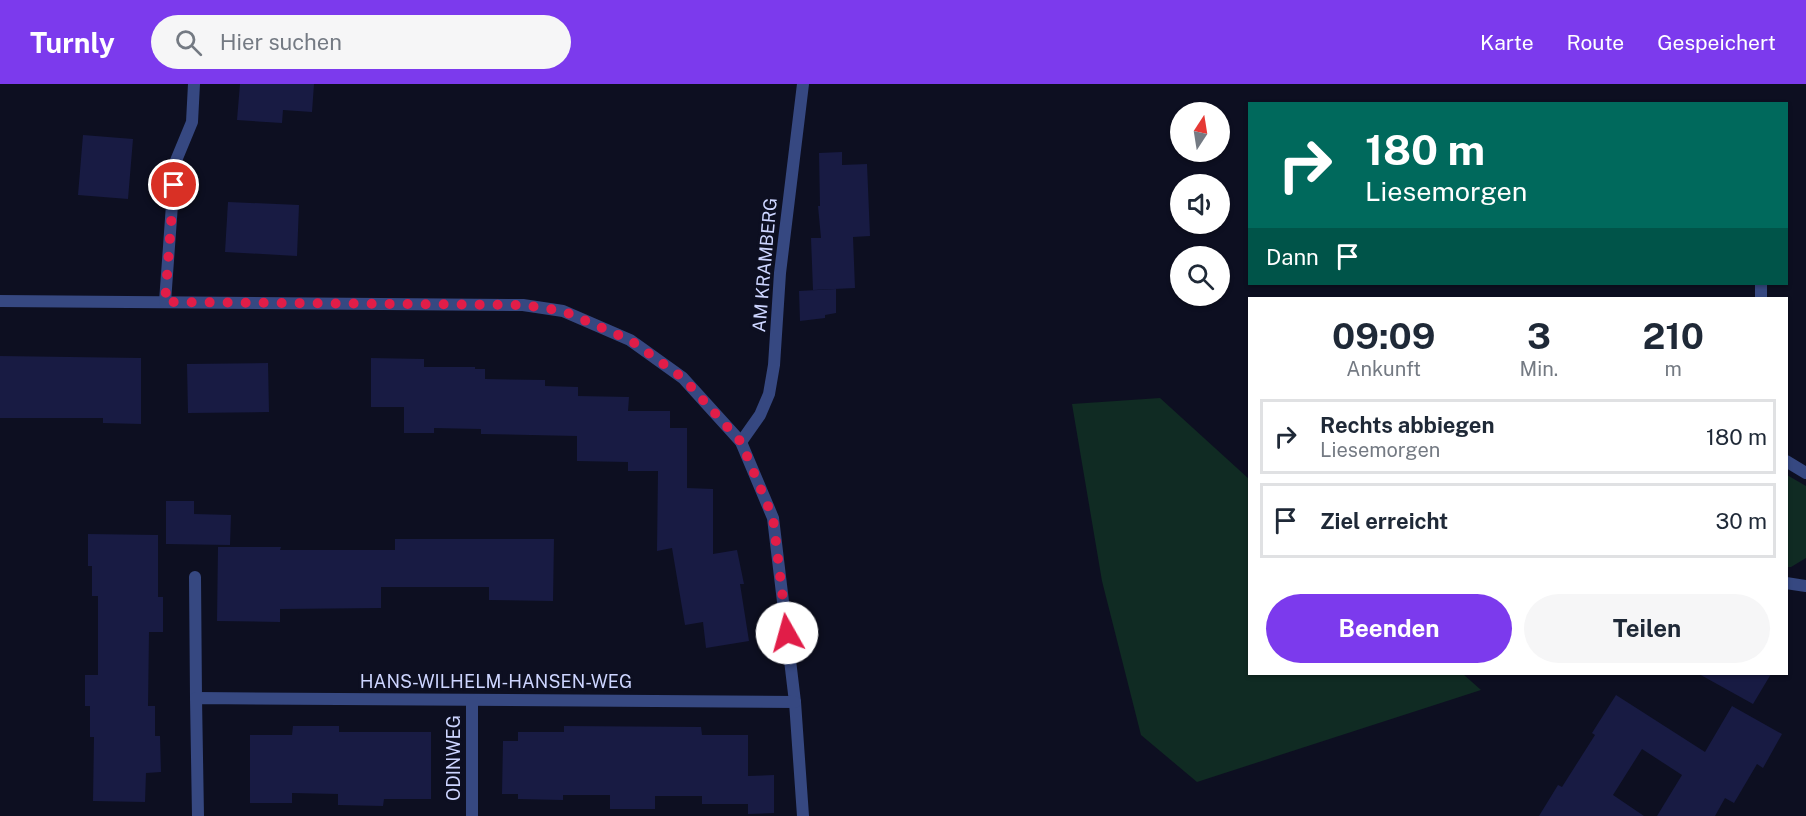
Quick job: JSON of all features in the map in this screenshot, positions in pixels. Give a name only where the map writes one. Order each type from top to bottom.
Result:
[{"type":"street","points":[[165,302],[175,163],[192,122],[194,84]]},
{"type":"street","name":"AM KRAMBERG","points":[[741,442],[760,415],[769,394],[774,365],[780,273],[803,84]]},
{"type":"street","points":[[0,301],[524,305],[563,311],[630,340],[683,378],[741,442],[773,518],[795,702],[803,816]]},
{"type":"street","points":[[1788,462],[1806,473]]},
{"type":"street","points":[[195,578],[198,816]]},
{"type":"street","points":[[1788,583],[1806,586]]},
{"type":"street","name":"HANS-WILHELM-HANSEN-WEG","points":[[196,698],[795,702]]},
{"type":"street","name":"ODINWEG","points":[[472,700],[472,816]]},
{"type":"green space","points":[[1160,398],[1248,478],[1248,675],[1464,675],[1481,690],[1197,782],[1141,735],[1102,581],[1072,404]]},
{"type":"green space","points":[[1788,476],[1806,486],[1806,558],[1788,567]]},
{"type":"building","points":[[240,84],[314,84],[312,112],[283,110],[282,123],[237,120]]},
{"type":"building","points":[[83,135],[133,139],[128,199],[78,195]]},
{"type":"building","points":[[842,152],[842,165],[867,164],[870,236],[853,237],[855,288],[813,290],[811,238],[821,238],[818,206],[820,206],[819,153]]},
{"type":"building","points":[[228,202],[299,205],[297,256],[225,252]]},
{"type":"building","points":[[836,289],[836,313],[825,315],[825,318],[800,321],[799,291]]},
{"type":"building","points":[[0,356],[141,358],[141,424],[103,423],[103,418],[0,418]]},
{"type":"building","points":[[371,358],[424,359],[424,367],[475,367],[475,369],[485,369],[485,379],[545,380],[545,386],[578,387],[578,396],[629,397],[628,411],[670,411],[670,428],[687,428],[687,488],[713,489],[713,554],[737,550],[744,584],[740,584],[749,641],[706,648],[703,622],[685,625],[672,548],[657,551],[658,471],[628,471],[628,462],[577,461],[577,436],[481,434],[481,429],[434,428],[434,433],[404,433],[404,407],[371,407]]},
{"type":"building","points":[[268,363],[269,412],[188,413],[187,364]]},
{"type":"building","points":[[166,501],[194,501],[194,514],[231,515],[230,545],[166,544]]},
{"type":"building","points":[[88,534],[158,535],[158,597],[163,597],[163,632],[149,632],[148,706],[155,706],[155,736],[160,736],[161,772],[146,773],[145,802],[93,801],[94,737],[90,737],[90,706],[85,706],[85,675],[98,675],[98,596],[92,596],[92,566],[88,566]]},
{"type":"building","points":[[395,539],[554,539],[553,601],[489,600],[489,587],[381,587],[381,608],[280,609],[280,622],[217,621],[218,547],[281,547],[280,550],[395,550]]},
{"type":"building","points":[[1701,675],[1770,675],[1753,704]]},
{"type":"building","points":[[1616,695],[1705,752],[1732,706],[1782,734],[1763,768],[1757,764],[1734,803],[1725,798],[1715,816],[1657,816],[1682,775],[1642,749],[1613,795],[1644,816],[1539,816],[1558,785],[1562,787],[1595,735],[1592,733]]},
{"type":"building","points":[[293,726],[339,726],[339,732],[431,732],[431,799],[384,799],[383,806],[338,805],[338,794],[292,793],[292,803],[250,803],[250,735],[292,735]]},
{"type":"building","points":[[564,726],[701,727],[702,735],[748,735],[748,776],[774,775],[774,813],[748,814],[748,804],[702,804],[702,796],[655,796],[655,809],[610,809],[610,795],[563,795],[563,800],[518,799],[518,794],[502,794],[503,741],[518,741],[518,732],[564,732]]},
{"type":"route","points":[[174,185],[165,302],[524,305],[563,311],[630,340],[683,378],[741,442],[773,518],[787,633]]}]
